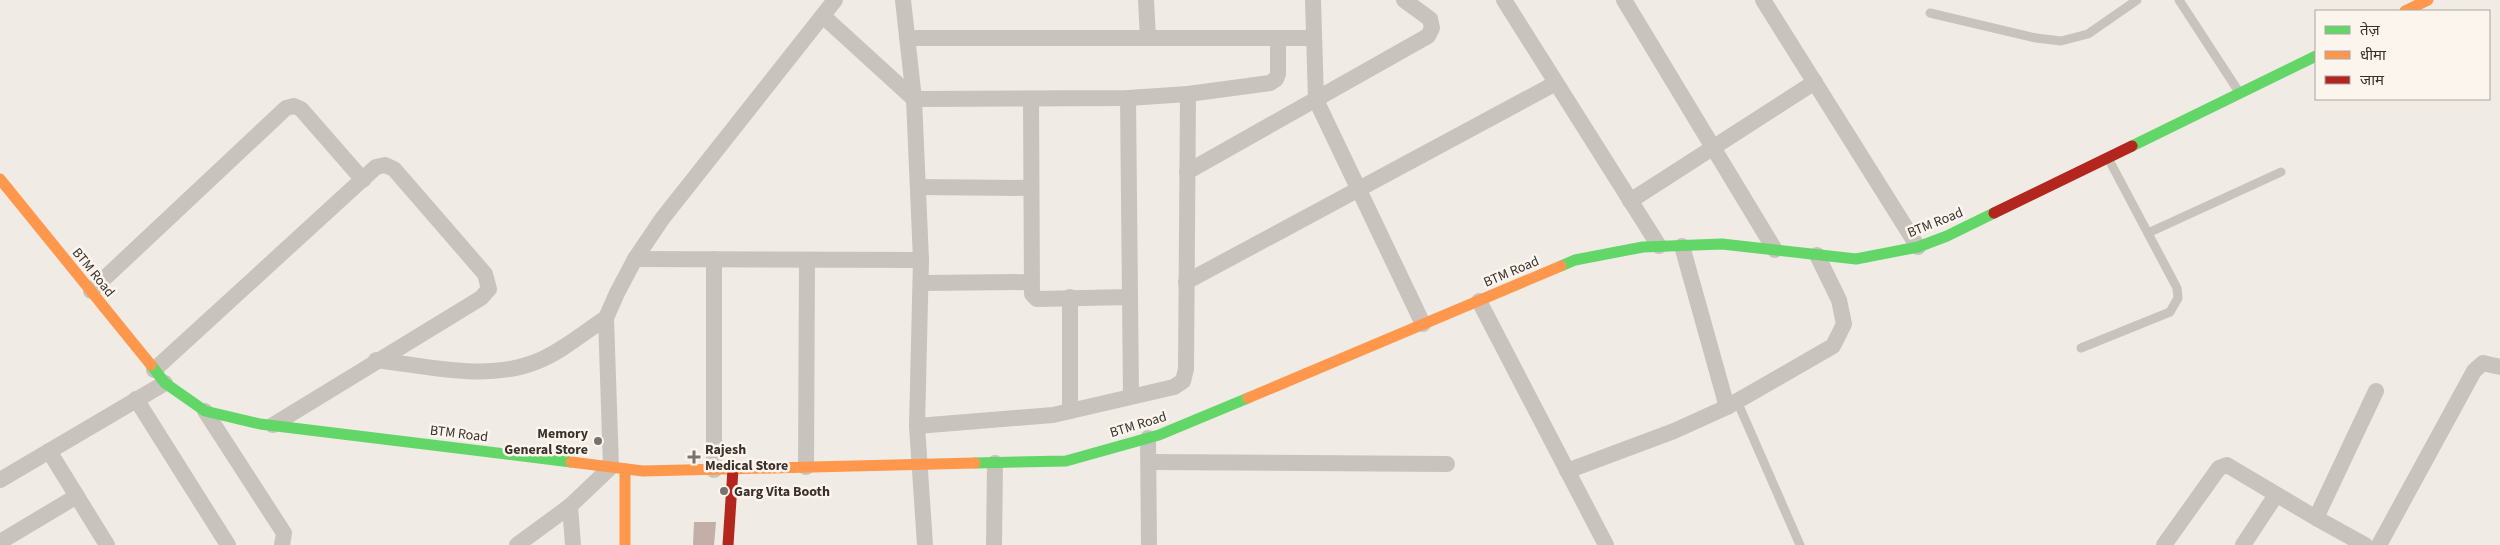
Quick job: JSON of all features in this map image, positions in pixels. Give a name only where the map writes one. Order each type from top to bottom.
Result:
[{"type":"street","points":[[625,545],[606,318],[635,259],[662,219],[835,0]]},
{"type":"street","points":[[903,0],[914,99],[921,260],[917,426],[925,545]]},
{"type":"street","points":[[1146,0],[1148,38]]},
{"type":"street","points":[[1313,0],[1316,100],[1423,324]]},
{"type":"street","points":[[1187,172],[1428,36],[1432,28],[1430,19],[1404,0]]},
{"type":"street","points":[[1504,0],[1659,246]]},
{"type":"street","points":[[1624,0],[1775,250]]},
{"type":"street","points":[[1763,0],[1918,247]]},
{"type":"street","points":[[2407,10],[2428,0]]},
{"type":"street","points":[[823,16],[914,99],[1128,98],[1188,94],[1274,81],[1278,74],[1278,38]]},
{"type":"street","points":[[907,38],[1314,38]]},
{"type":"street","name":"BTM Road","points":[[0,179],[165,383],[205,412],[273,425],[643,471],[1066,461],[1148,438],[1575,260],[1644,246],[1722,244],[1856,259],[1918,247],[1947,236],[2315,56]]},
{"type":"street","points":[[1630,201],[1815,82]]},
{"type":"street","points":[[1186,282],[1556,83]]},
{"type":"street","points":[[917,426],[1053,415],[1174,387],[1183,381],[1186,369],[1188,94]]},
{"type":"street","points":[[1128,98],[1131,396]]},
{"type":"street","points":[[1031,99],[1032,294],[1037,299],[1130,297]]},
{"type":"street","points":[[91,291],[286,108],[294,106],[301,109],[363,180]]},
{"type":"street","points":[[154,370],[376,167],[385,165],[394,169],[485,274],[489,282],[489,289],[481,298],[376,360],[273,425]]},
{"type":"street","points":[[918,188],[1031,188]]},
{"type":"street","points":[[1682,246],[1732,404]]},
{"type":"street","points":[[1567,471],[1674,431],[1732,404],[1833,346],[1844,324],[1839,300],[1817,255]]},
{"type":"street","points":[[635,259],[921,260]]},
{"type":"street","points":[[714,259],[714,470]]},
{"type":"street","points":[[806,468],[807,260]]},
{"type":"street","points":[[921,283],[1031,282]]},
{"type":"street","points":[[1070,297],[1070,411]]},
{"type":"street","points":[[1479,301],[1606,545]]},
{"type":"street","points":[[376,360],[481,371],[510,370],[540,360],[606,318]]},
{"type":"street","points":[[2380,545],[2474,371],[2483,363],[2500,367]]},
{"type":"street","points":[[0,480],[165,383]]},
{"type":"street","points":[[2316,518],[2376,391]]},
{"type":"street","points":[[136,399],[228,545]]},
{"type":"street","points":[[205,412],[284,533],[282,545]]},
{"type":"street","points":[[1148,438],[1150,462],[1149,545]]},
{"type":"street","points":[[49,451],[76,496],[100,542]]},
{"type":"street","points":[[1150,462],[1447,464]]},
{"type":"street","points":[[994,545],[995,463]]},
{"type":"street","points":[[2164,545],[2219,468],[2226,465],[2365,545]]},
{"type":"street","points":[[517,545],[618,468]]},
{"type":"street","points":[[728,545],[733,469]]},
{"type":"street","points":[[2243,545],[2276,495]]},
{"type":"street","points":[[0,542],[76,496]]},
{"type":"street","points":[[570,506],[573,545]]},
{"type":"lane","points":[[1930,13],[2036,38],[2061,41],[2088,34],[2137,0]]},
{"type":"lane","points":[[2179,0],[2240,94]]},
{"type":"lane","points":[[2081,348],[2170,312],[2178,298],[2177,288],[2108,158]]},
{"type":"lane","points":[[2148,233],[2281,172]]},
{"type":"lane","points":[[1732,404],[1800,545]]},
{"type":"building","points":[[694,522],[716,522],[714,545],[693,545]]},
{"type":"traffic: fast","points":[[2132,146],[2315,56]]},
{"type":"traffic: fast","points":[[1561,266],[1575,260],[1643,247],[1722,244],[1856,259],[1918,247],[1947,236],[1994,213]]},
{"type":"traffic: fast","points":[[151,365],[165,383],[205,411],[260,424],[571,462]]},
{"type":"traffic: fast","points":[[975,463],[1066,461],[1159,435],[1248,398]]},
{"type":"traffic: slow","points":[[2407,10],[2428,0]]},
{"type":"traffic: slow","points":[[0,179],[151,365]]},
{"type":"traffic: slow","points":[[1248,398],[1561,266]]},
{"type":"traffic: slow","points":[[571,462],[643,471],[975,463]]},
{"type":"traffic: slow","points":[[625,469],[625,545]]},
{"type":"traffic: jam","points":[[1994,213],[2132,146]]},
{"type":"traffic: jam","points":[[728,545],[733,469]]},
{"type":"place","name":"Memory General Store","points":[[598,441]]},
{"type":"place","name":"Rajesh Medical Store","points":[[694,457]]},
{"type":"place","name":"Garg Vita Booth","points":[[724,491]]}]
